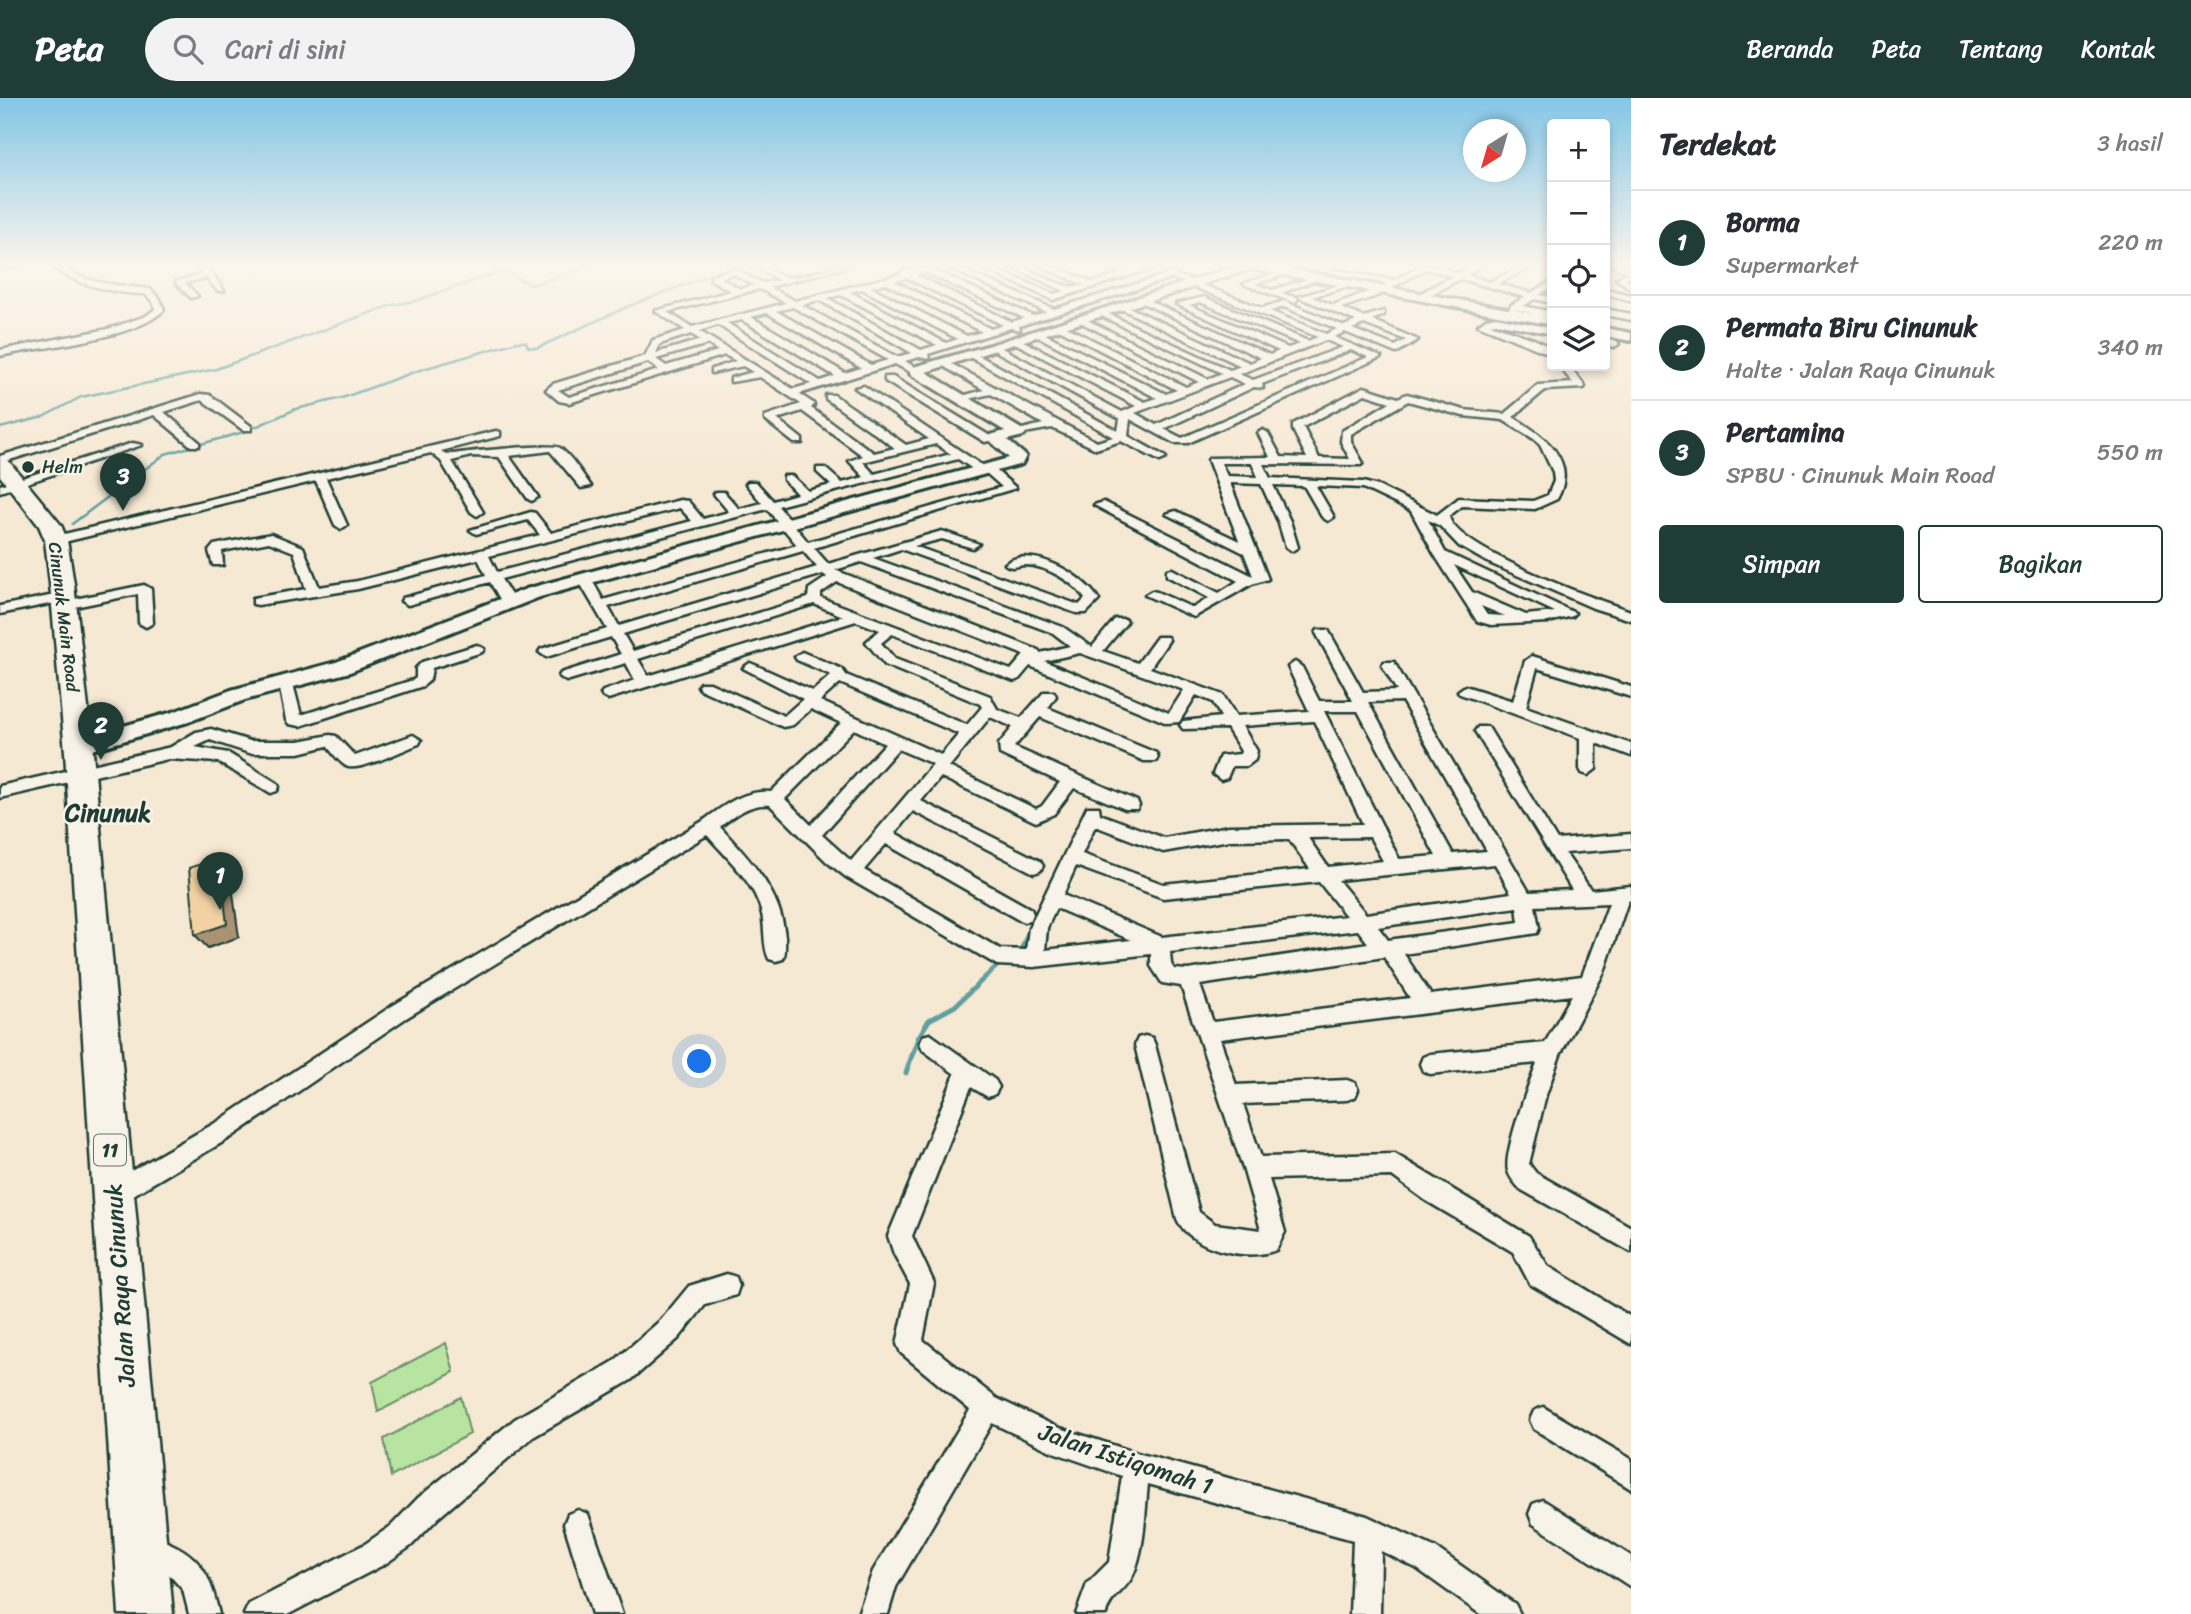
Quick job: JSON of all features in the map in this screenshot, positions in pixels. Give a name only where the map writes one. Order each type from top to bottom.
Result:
[{"type":"highway","name":"Cinunuk Main Road","points":[[0,462],[9,487],[46,516],[56,540],[80,758]]},
{"type":"highway","name":"Jalan Raya Cinunuk","points":[[80,758],[144,1589]]},
{"type":"street","points":[[0,353],[88,336]]},
{"type":"street","points":[[650,358],[656,342],[676,336]]},
{"type":"street","points":[[704,336],[791,393],[872,456]]},
{"type":"street","points":[[741,336],[818,384]]},
{"type":"street","points":[[775,336],[842,376]]},
{"type":"street","points":[[812,336],[867,368]]},
{"type":"street","points":[[852,336],[1018,433]]},
{"type":"street","points":[[888,336],[921,354],[942,358]]},
{"type":"street","points":[[908,336],[992,391],[1093,445],[1099,446],[1122,437]]},
{"type":"street","points":[[949,336],[1160,458]]},
{"type":"street","points":[[985,336],[1125,415],[1184,441],[1376,358],[1323,336]]},
{"type":"street","points":[[798,441],[769,418],[915,371],[969,347],[1006,336]]},
{"type":"street","points":[[1019,336],[1144,406]]},
{"type":"street","points":[[1048,336],[1165,398]]},
{"type":"street","points":[[1087,336],[1185,390]]},
{"type":"street","points":[[1120,336],[1207,382]]},
{"type":"street","points":[[1149,336],[1284,398]]},
{"type":"street","points":[[1183,336],[1249,366]]},
{"type":"street","points":[[1218,336],[1268,358]]},
{"type":"street","points":[[1252,336],[1286,351]]},
{"type":"street","points":[[1288,336],[1306,343]]},
{"type":"street","points":[[1361,336],[1396,350],[1413,340],[1403,336]]},
{"type":"street","points":[[1515,336],[1547,349]]},
{"type":"street","points":[[1125,415],[1326,337]]},
{"type":"street","points":[[711,340],[552,387],[551,390],[569,400],[727,351]]},
{"type":"street","points":[[1155,429],[1253,384],[1351,347]]},
{"type":"street","points":[[791,393],[867,368],[921,354],[942,358]]},
{"type":"street","points":[[650,358],[666,369]]},
{"type":"street","points":[[715,371],[744,362]]},
{"type":"street","points":[[1506,417],[1545,386],[1580,386],[1568,371]]},
{"type":"street","points":[[736,380],[762,373]]},
{"type":"street","points":[[1534,374],[1545,386]]},
{"type":"street","points":[[0,792],[238,695],[343,667],[509,603],[584,578],[1018,460],[1016,453],[889,379]]},
{"type":"street","points":[[1315,462],[1298,430],[1297,426],[1303,421],[1364,390],[1399,402]]},
{"type":"street","points":[[962,399],[992,391]]},
{"type":"street","points":[[600,606],[1010,488],[939,440],[845,393]]},
{"type":"street","points":[[845,393],[904,449]]},
{"type":"street","points":[[0,462],[206,397],[247,428]]},
{"type":"street","points":[[1152,595],[1192,614],[1248,581],[1261,579],[1214,460],[1357,463],[1346,442],[1346,433],[1412,397],[1463,413],[1506,417],[1545,444],[1559,472],[1557,491],[1553,498],[1535,505],[1460,502],[1443,515],[1444,523]]},
{"type":"street","points":[[156,411],[195,444]]},
{"type":"street","points":[[1122,437],[1125,415]]},
{"type":"street","points":[[992,439],[1053,425]]},
{"type":"street","points":[[1263,433],[1277,460]]},
{"type":"street","points":[[56,540],[496,434]]},
{"type":"street","points":[[870,477],[854,462],[939,440]]},
{"type":"street","points":[[9,487],[137,445]]},
{"type":"street","points":[[445,458],[471,453],[555,449],[585,486]]},
{"type":"street","points":[[434,450],[445,458],[477,512]]},
{"type":"street","points":[[502,453],[528,500],[531,516],[549,538]]},
{"type":"street","points":[[408,601],[839,485],[961,455]]},
{"type":"street","points":[[1256,460],[1292,547]]},
{"type":"street","points":[[821,470],[839,485]]},
{"type":"street","points":[[320,477],[341,525]]},
{"type":"street","points":[[788,478],[805,495]]},
{"type":"street","points":[[1223,479],[1363,485],[1444,523],[1463,543],[1492,559],[1598,605],[1631,615]]},
{"type":"street","points":[[566,676],[815,600],[853,617],[1014,676],[1028,660],[1032,651],[830,573],[752,484]]},
{"type":"street","points":[[1309,484],[1328,517]]},
{"type":"street","points":[[720,494],[736,513]]},
{"type":"street","points":[[258,601],[371,582],[680,504],[684,504],[699,522]]},
{"type":"street","points":[[1100,505],[1248,581]]},
{"type":"street","points":[[1416,509],[1440,554],[1467,595],[1524,619],[1568,613],[1440,554]]},
{"type":"street","points":[[1172,514],[1249,551]]},
{"type":"street","points":[[476,530],[531,516]]},
{"type":"street","points":[[546,652],[830,573],[861,558],[901,545],[942,535],[973,544]]},
{"type":"street","points":[[218,562],[215,551],[218,548],[271,538],[299,550],[314,592]]},
{"type":"street","points":[[901,545],[1081,610]]},
{"type":"street","points":[[482,555],[509,603]]},
{"type":"street","points":[[861,558],[1058,631],[1088,650],[1217,698],[1250,756],[1243,761],[1226,760],[1221,774]]},
{"type":"street","points":[[1010,564],[1032,562],[1080,586],[1092,600],[1058,631]]},
{"type":"street","points":[[815,600],[814,592],[830,573]]},
{"type":"street","points":[[1172,573],[1217,597]]},
{"type":"street","points":[[584,578],[644,682]]},
{"type":"street","points":[[0,610],[144,589],[146,623]]},
{"type":"street","points":[[608,694],[853,617]]},
{"type":"street","points":[[925,643],[946,620]]},
{"type":"street","points":[[1028,660],[1088,650],[1120,622]]},
{"type":"street","points":[[852,872],[968,732],[989,711],[985,700],[886,659],[873,642],[889,630]]},
{"type":"street","points":[[1323,634],[1443,851],[1445,858],[1441,862]]},
{"type":"street","points":[[1141,670],[1162,640]]},
{"type":"street","points":[[286,684],[294,720],[300,721],[418,683],[423,680],[423,668],[427,665],[477,649]]},
{"type":"street","points":[[802,657],[836,671],[838,677]]},
{"type":"street","points":[[1028,660],[1167,718],[1174,718],[1193,688]]},
{"type":"street","points":[[1631,692],[1532,661],[1519,708],[1522,714],[1631,750]]},
{"type":"street","points":[[1160,944],[1161,966],[1169,977],[1188,978],[1530,928],[1524,899],[1389,665]]},
{"type":"street","points":[[1296,667],[1394,866]]},
{"type":"street","points":[[750,668],[1039,816],[1048,810],[1071,780]]},
{"type":"street","points":[[838,677],[968,732]]},
{"type":"street","points":[[705,686],[783,722],[788,721],[838,677]]},
{"type":"street","points":[[1465,691],[1519,708]]},
{"type":"street","points":[[1049,696],[1007,744],[1006,750],[1131,805]]},
{"type":"street","points":[[1188,725],[1233,723],[1406,696]]},
{"type":"street","points":[[1038,710],[1150,757]]},
{"type":"street","points":[[989,711],[1023,726]]},
{"type":"street","points":[[775,799],[852,722]]},
{"type":"street","points":[[1483,731],[1552,847],[1586,897]]},
{"type":"street","points":[[173,754],[202,736],[211,734],[249,747],[299,747],[330,740],[351,762],[413,740]]},
{"type":"street","points":[[1588,736],[1588,769]]},
{"type":"street","points":[[813,834],[895,742]]},
{"type":"street","points":[[80,758],[209,754],[222,758],[271,787]]},
{"type":"street","points":[[113,1194],[225,1129],[399,1012],[750,799],[759,797],[775,799],[813,834],[833,857],[852,872],[989,953],[1005,958],[1034,959],[1362,922],[1524,899],[1626,894],[1588,984],[1551,1052],[1535,1095],[1519,1171],[1528,1181],[1631,1240]]},
{"type":"street","points":[[911,803],[1034,866]]},
{"type":"street","points":[[1034,959],[1038,928],[1092,814],[1163,845],[1229,833],[1375,830]]},
{"type":"street","points":[[709,825],[729,845],[766,898],[774,922],[776,953]]},
{"type":"street","points":[[1294,832],[1323,874],[1387,949],[1426,1003]]},
{"type":"street","points":[[885,835],[1024,914]]},
{"type":"street","points":[[1552,847],[1631,841]]},
{"type":"street","points":[[1073,858],[1163,891],[1499,857]]},
{"type":"street","points":[[1053,899],[1160,944]]},
{"type":"street","points":[[1145,1045],[1187,1214],[1192,1223],[1213,1235],[1256,1242],[1270,1241],[1273,1232],[1254,1167],[1188,978]]},
{"type":"street","points":[[1206,1032],[1588,984]]},
{"type":"street","points":[[930,1043],[966,1073],[988,1087]]},
{"type":"street","points":[[1430,1063],[1551,1052]]},
{"type":"street","name":"Jalan Istiqomah 1","points":[[966,1073],[900,1236],[902,1246],[922,1283],[912,1346],[987,1407],[1053,1439],[1137,1467],[1367,1530],[1426,1558],[1505,1614]]},
{"type":"street","points":[[1229,1095],[1347,1090]]},
{"type":"street","points":[[1254,1167],[1395,1165],[1433,1192],[1521,1244],[1526,1248],[1529,1266],[1539,1275],[1631,1331]]},
{"type":"street","points":[[260,1614],[375,1554],[401,1536],[428,1508],[524,1428],[622,1371],[670,1329],[698,1295],[727,1286]]},
{"type":"street","points":[[873,1614],[883,1581],[987,1407]]},
{"type":"street","points":[[1543,1420],[1631,1475]]},
{"type":"street","points":[[1091,1614],[1096,1593],[1120,1573],[1123,1565],[1137,1467]]},
{"type":"street","points":[[1543,1514],[1631,1573]]},
{"type":"street","points":[[578,1524],[607,1614]]},
{"type":"street","points":[[1365,1614],[1367,1530]]},
{"type":"street","points":[[144,1589],[167,1556],[180,1560],[200,1589],[204,1614]]},
{"type":"green space","points":[[446,1343],[454,1372],[378,1412],[372,1382]]},
{"type":"green space","points":[[461,1397],[470,1434],[391,1477],[384,1439]]},
{"type":"building","points":[[219,858],[227,924],[195,935],[189,868]]},
{"type":"waterway","points":[[0,428],[43,417],[81,397],[216,369],[307,336]]},
{"type":"waterway","points":[[72,524],[165,454],[244,432],[296,409],[342,398],[420,370],[517,342],[526,342],[528,347],[537,348],[564,336]]},
{"type":"waterway","points":[[1019,955],[1030,928]]},
{"type":"waterway","points":[[906,1073],[918,1038],[929,1020],[955,1006],[999,964]]},
{"type":"place","name":"Helm","points":[[28,467]]},
{"type":"place","name":"Pertamina","points":[[123,511]]},
{"type":"place","name":"Permata Biru Cinunuk","points":[[101,760]]},
{"type":"place","name":"Borma","points":[[220,910]]},
{"type":"district","name":"Cinunuk","points":[[108,813]]}]
